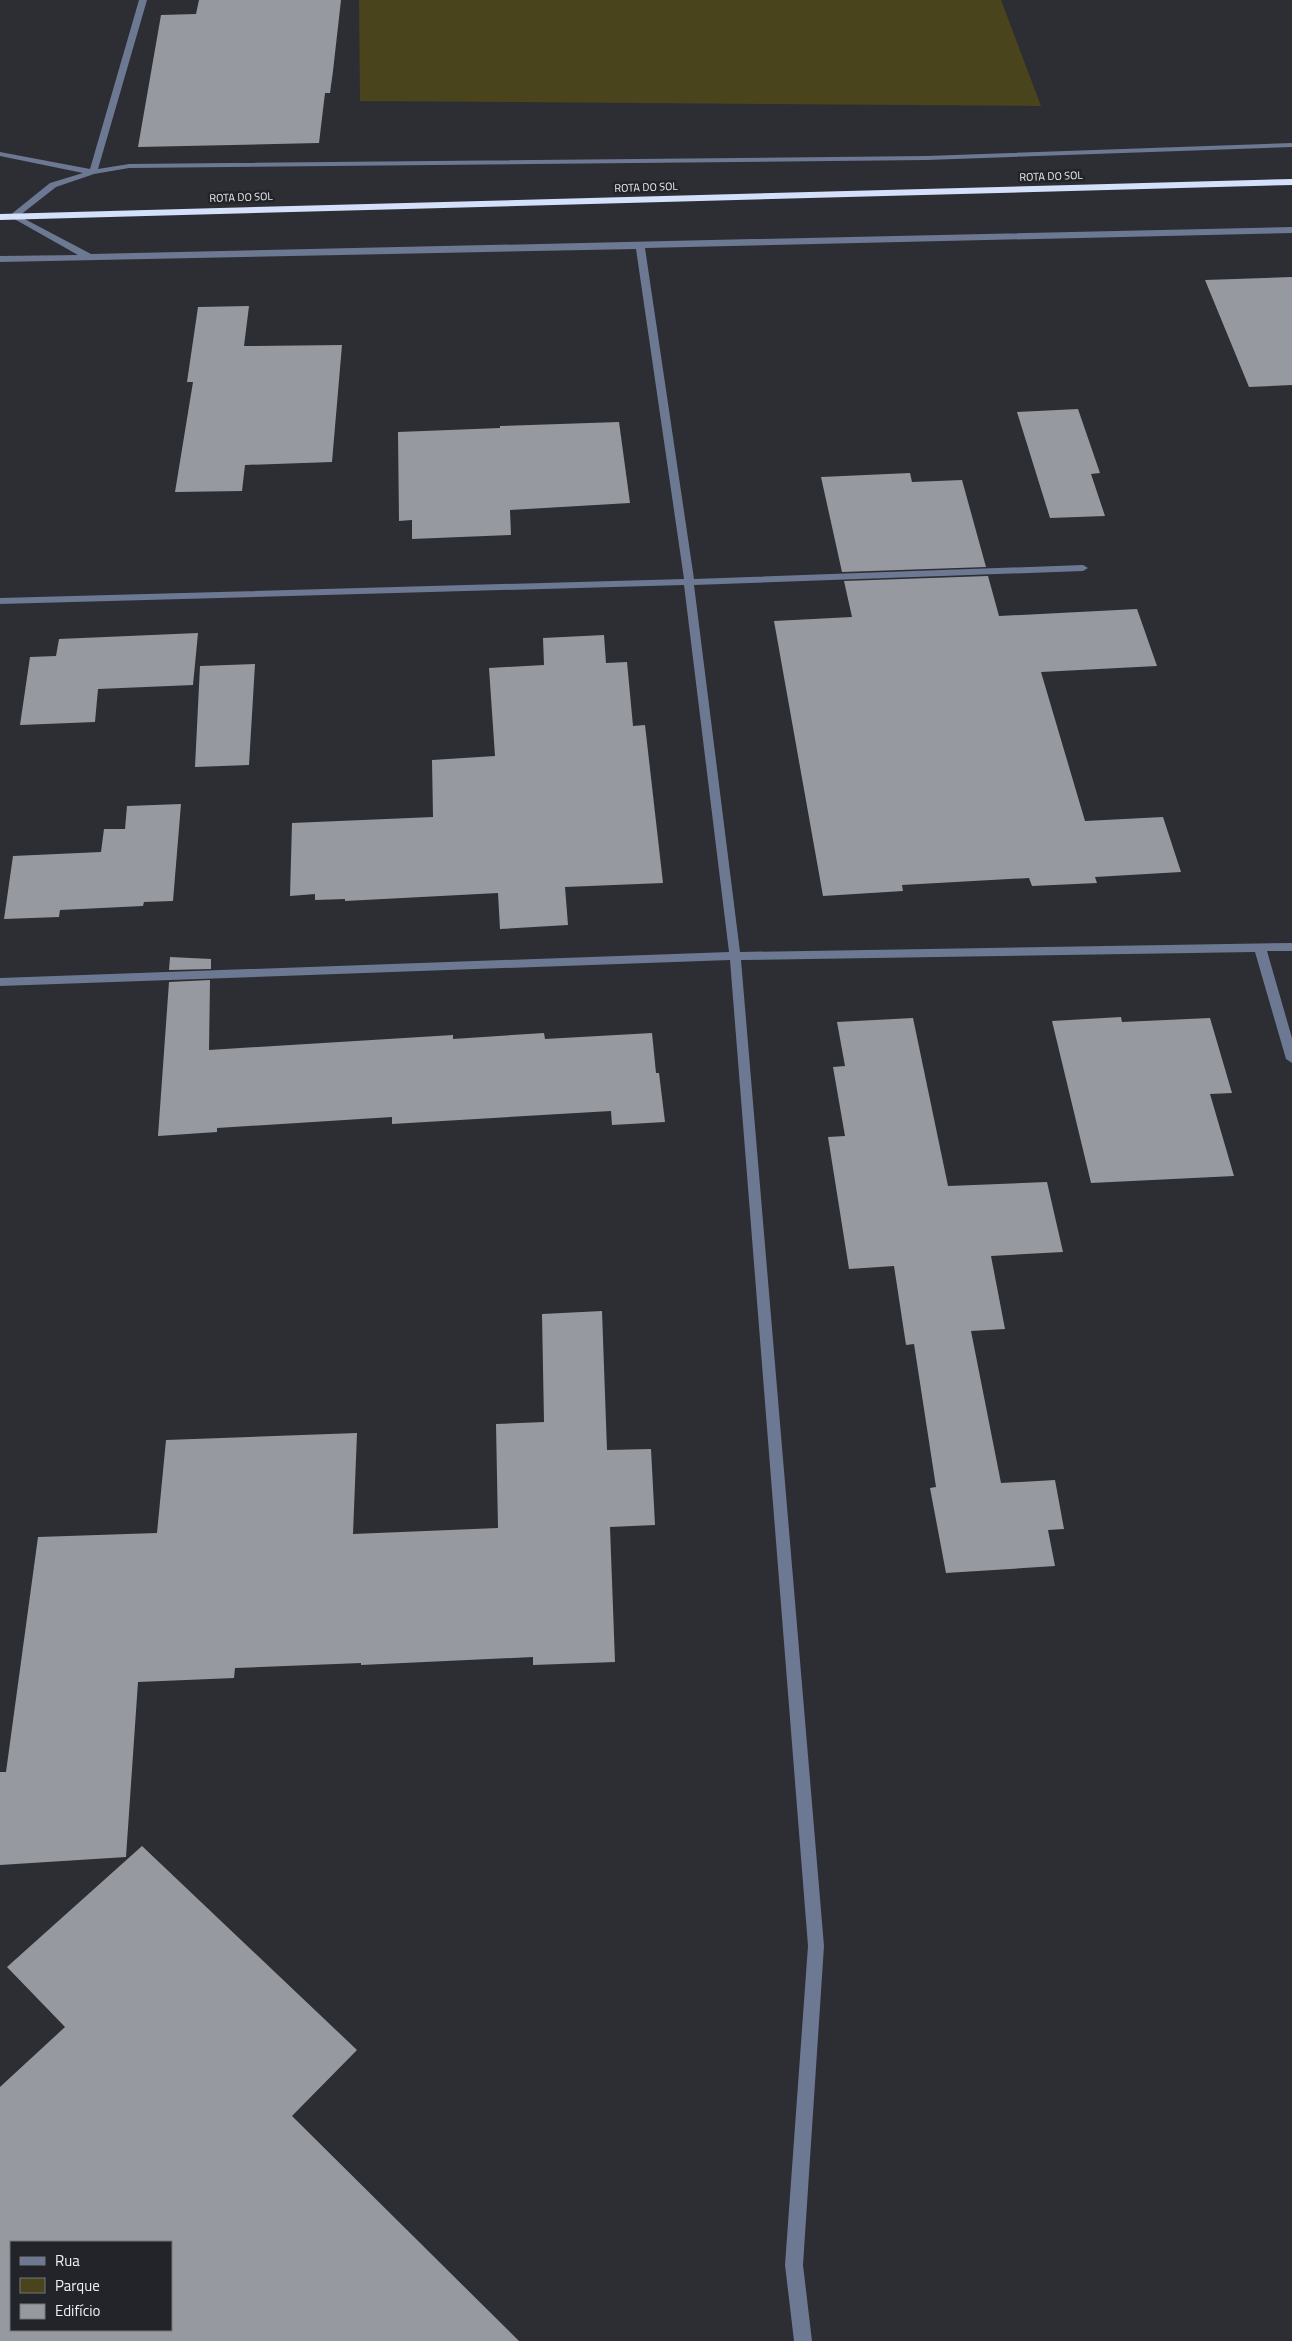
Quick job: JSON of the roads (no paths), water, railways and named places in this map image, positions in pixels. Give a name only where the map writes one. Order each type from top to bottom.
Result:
[{"type":"highway","name":"ROTA DO SOL","points":[[0,216],[1292,182]]},
{"type":"street","points":[[93,172],[143,0]]},
{"type":"street","points":[[89,257],[13,216],[54,185],[93,172],[129,166],[928,158],[1292,145]]},
{"type":"street","points":[[0,154],[93,172]]},
{"type":"street","points":[[0,259],[1292,230]]},
{"type":"street","points":[[640,246],[689,582],[735,956],[816,1946],[794,2265],[803,2341]]},
{"type":"street","points":[[0,601],[689,582],[1083,568]]},
{"type":"street","points":[[0,982],[735,956],[1292,947]]},
{"type":"street","points":[[1260,948],[1292,1059]]}]
